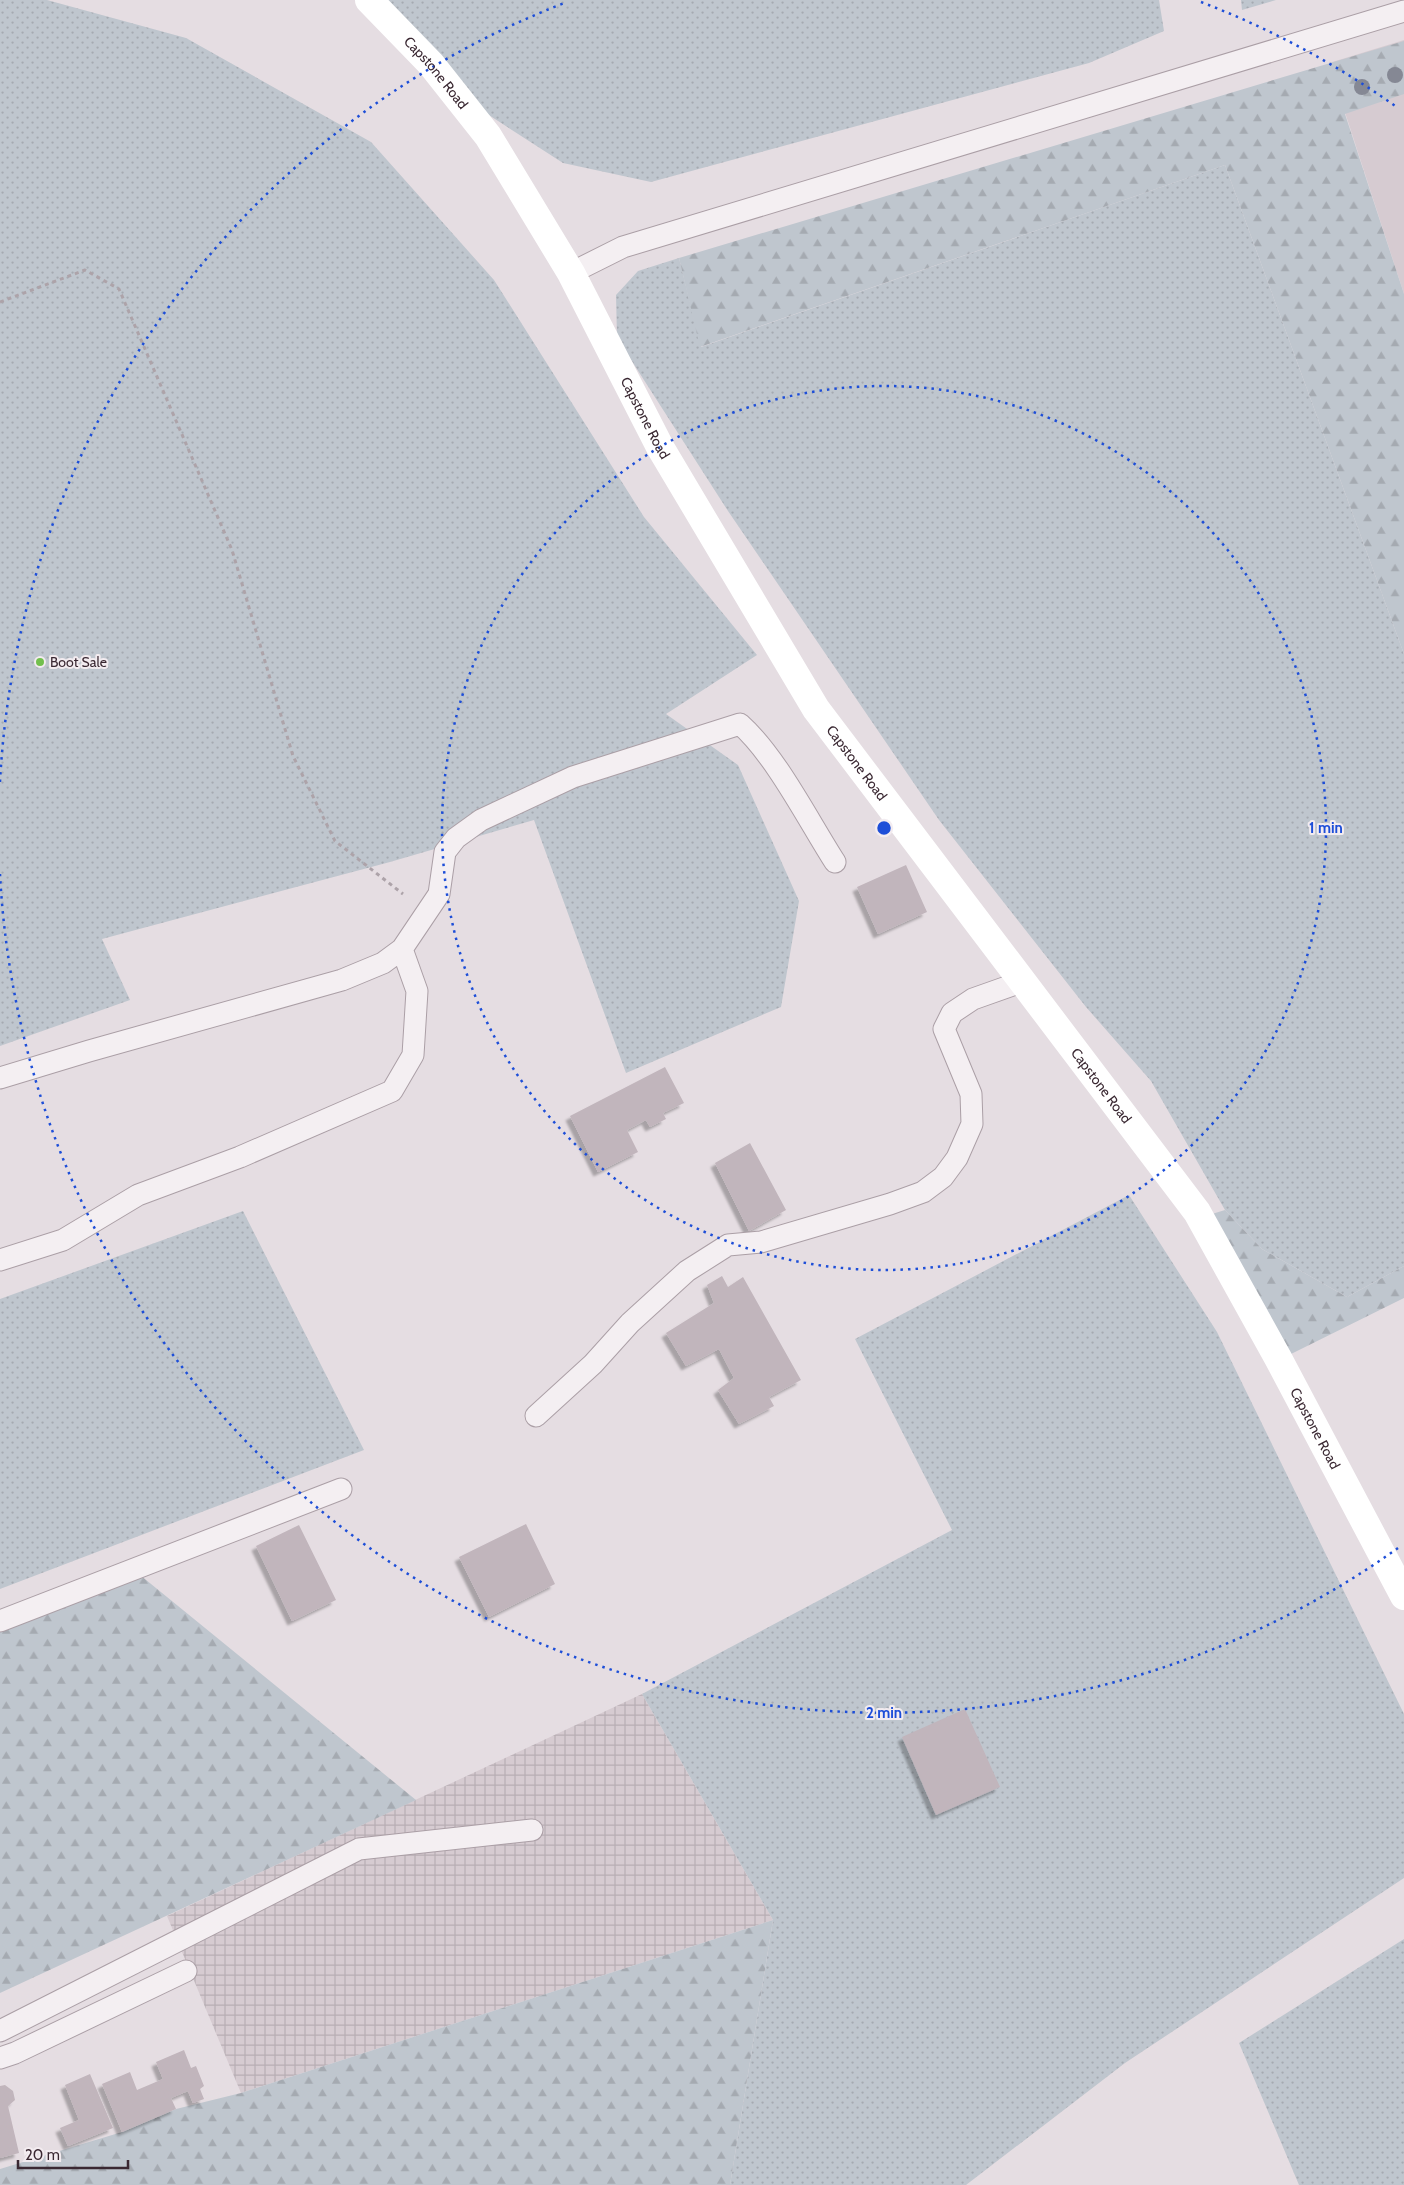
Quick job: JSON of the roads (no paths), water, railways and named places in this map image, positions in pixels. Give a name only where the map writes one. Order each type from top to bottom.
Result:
[{"type":"street","name":"Capstone Road","points":[[369,0],[432,64],[488,136],[571,273],[660,447],[816,709],[1196,1212],[1278,1358],[1404,1596]]},
{"type":"lane","points":[[571,273],[623,247],[1404,11]]},
{"type":"lane","points":[[0,1078],[342,980],[383,963],[402,949],[439,894],[445,852],[456,838],[481,820],[573,777],[740,724],[752,735],[767,755],[835,862]]},
{"type":"lane","points":[[0,1260],[63,1240],[138,1195],[240,1157],[392,1091],[413,1055],[417,991],[402,949]]},
{"type":"lane","points":[[536,1416],[593,1364],[630,1323],[687,1271],[728,1246],[761,1242],[890,1204],[923,1192],[943,1177],[957,1158],[972,1124],[971,1094],[944,1029],[952,1013],[973,999],[1021,982]]},
{"type":"lane","points":[[0,1620],[340,1489]]},
{"type":"lane","points":[[0,2031],[358,1848],[532,1830]]},
{"type":"lane","points":[[0,2058],[186,1971]]},
{"type":"place","name":"Boot Sale","points":[[40,662]]}]
